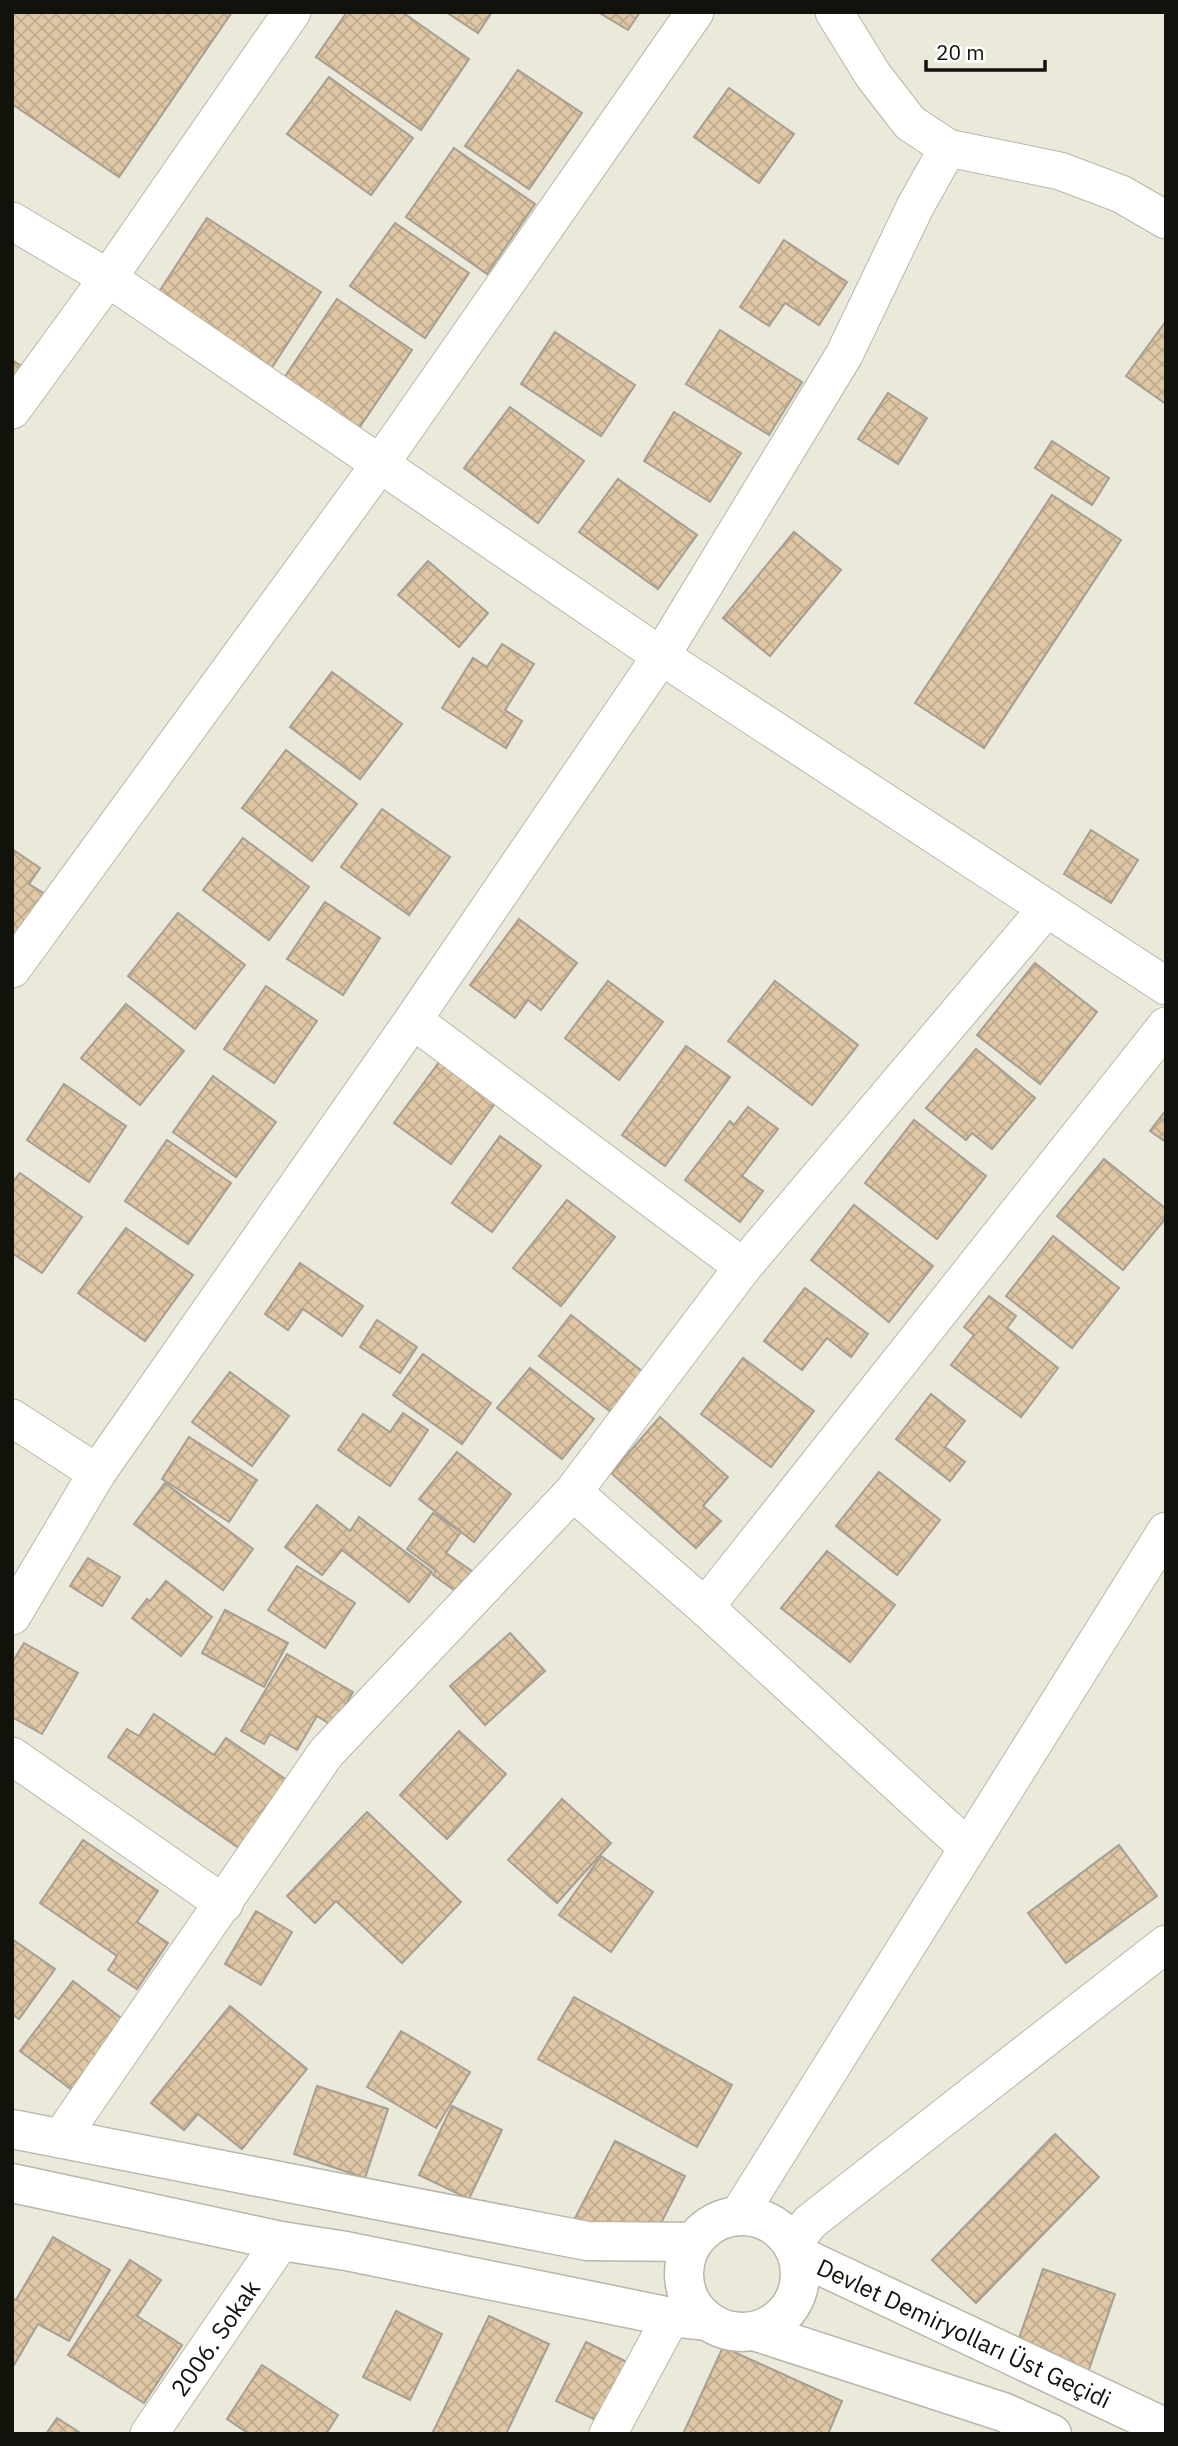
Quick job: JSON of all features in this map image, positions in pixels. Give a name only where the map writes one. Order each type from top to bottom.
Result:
[{"type":"main road","points":[[12,2129],[587,2241],[693,2242]]},
{"type":"main road","points":[[12,2183],[281,2241],[346,2251],[671,2317],[708,2321]]},
{"type":"main road","points":[[738,2216],[756,2217],[783,2232],[796,2250],[801,2277],[796,2296],[786,2312],[772,2324],[754,2331],[737,2332],[708,2321],[695,2309],[687,2293],[684,2276],[686,2258],[693,2242],[705,2229],[720,2220],[738,2216]]},
{"type":"main road","name":"Devlet Demiryolları Üst Geçidi","points":[[796,2250],[1166,2428]]},
{"type":"main road","points":[[754,2331],[1003,2412],[1052,2434]]},
{"type":"street","points":[[12,410],[108,278],[292,12]]},
{"type":"street","points":[[12,969],[380,464],[695,12]]},
{"type":"street","points":[[834,12],[873,75],[910,123],[948,148],[1060,171],[1121,194],[1166,219]]},
{"type":"street","points":[[12,1616],[97,1473],[413,1020],[661,656],[844,355],[916,205],[948,148]]},
{"type":"street","points":[[12,221],[108,278],[661,656],[1166,986]]},
{"type":"street","points":[[60,2139],[326,1753],[573,1492],[743,1268],[1047,908]]},
{"type":"street","points":[[413,1020],[743,1268]]},
{"type":"street","points":[[705,1607],[1166,1026]]},
{"type":"street","points":[[12,1418],[97,1473]]},
{"type":"street","points":[[573,1492],[705,1607],[968,1848]]},
{"type":"street","points":[[738,2216],[1166,1531]]},
{"type":"street","points":[[12,1756],[224,1904]]},
{"type":"street","points":[[796,2250],[810,2222],[1166,1944]]},
{"type":"street","name":"2006. Sokak","points":[[149,2434],[281,2241]]},
{"type":"street","points":[[608,2434],[671,2317]]},
{"type":"building","points":[[12,12],[232,12],[119,177],[12,104]]},
{"type":"building","points":[[347,12],[402,12],[469,59],[421,130],[316,57]]},
{"type":"building","points":[[446,12],[492,12],[478,33]]},
{"type":"building","points":[[598,12],[640,12],[628,30]]},
{"type":"building","points":[[518,70],[582,113],[529,189],[465,146]]},
{"type":"building","points":[[329,77],[413,138],[371,195],[287,134]]},
{"type":"building","points":[[729,88],[794,134],[759,183],[694,137]]},
{"type":"building","points":[[454,148],[535,204],[487,274],[406,217]]},
{"type":"building","points":[[207,218],[321,292],[269,372],[155,298]]},
{"type":"building","points":[[395,223],[469,273],[425,338],[350,286]]},
{"type":"building","points":[[784,240],[847,282],[819,325],[785,303],[769,326],[740,307]]},
{"type":"building","points":[[337,299],[412,350],[357,431],[282,381]]},
{"type":"building","points":[[1166,321],[1166,404],[1126,376]]},
{"type":"building","points":[[720,330],[802,382],[769,435],[686,384]]},
{"type":"building","points":[[555,332],[635,385],[601,436],[521,384]]},
{"type":"building","points":[[12,360],[23,367],[12,383]]},
{"type":"building","points":[[888,393],[927,418],[898,464],[858,439]]},
{"type":"building","points":[[510,407],[584,461],[538,523],[464,468]]},
{"type":"building","points":[[674,412],[741,453],[710,502],[644,461]]},
{"type":"building","points":[[1052,441],[1109,478],[1092,505],[1035,468]]},
{"type":"building","points":[[618,479],[697,535],[658,589],[579,532]]},
{"type":"building","points":[[1052,495],[1121,540],[984,748],[915,703]]},
{"type":"building","points":[[794,532],[841,570],[770,656],[723,618]]},
{"type":"building","points":[[428,561],[488,613],[459,647],[398,595]]},
{"type":"building","points":[[502,644],[534,664],[505,710],[522,721],[506,748],[442,708],[473,658],[487,667]]},
{"type":"building","points":[[332,672],[402,724],[360,779],[290,727]]},
{"type":"building","points":[[286,750],[357,804],[312,861],[242,808]]},
{"type":"building","points":[[382,809],[450,857],[409,915],[341,867]]},
{"type":"building","points":[[1091,830],[1138,860],[1111,903],[1064,874]]},
{"type":"building","points":[[243,838],[309,887],[269,940],[203,890]]},
{"type":"building","points":[[12,849],[40,868],[29,884],[50,897],[12,952]]},
{"type":"building","points":[[325,902],[380,938],[343,995],[287,959]]},
{"type":"building","points":[[178,913],[245,965],[195,1029],[128,976]]},
{"type":"building","points":[[519,919],[577,963],[541,1010],[528,1000],[515,1018],[470,985]]},
{"type":"building","points":[[1035,963],[1097,1012],[1040,1084],[977,1035]]},
{"type":"building","points":[[608,981],[663,1022],[619,1080],[565,1038]]},
{"type":"building","points":[[775,981],[858,1045],[812,1105],[728,1041]]},
{"type":"building","points":[[266,986],[317,1021],[274,1083],[224,1049]]},
{"type":"building","points":[[126,1004],[184,1051],[140,1105],[81,1058]]},
{"type":"building","points":[[686,1046],[730,1077],[665,1166],[622,1135]]},
{"type":"building","points":[[976,1049],[1035,1098],[992,1149],[972,1133],[966,1140],[926,1108]]},
{"type":"building","points":[[440,1061],[496,1102],[451,1164],[394,1123]]},
{"type":"building","points":[[213,1076],[276,1122],[236,1177],[173,1132]]},
{"type":"building","points":[[64,1084],[126,1126],[89,1182],[27,1140]]},
{"type":"building","points":[[748,1107],[778,1129],[742,1176],[763,1191],[740,1222],[685,1180],[730,1121],[734,1125]]},
{"type":"building","points":[[1166,1110],[1166,1142],[1150,1131]]},
{"type":"building","points":[[914,1120],[986,1176],[937,1239],[865,1183]]},
{"type":"building","points":[[500,1136],[541,1166],[492,1232],[452,1203]]},
{"type":"building","points":[[167,1140],[231,1183],[188,1244],[125,1201]]},
{"type":"building","points":[[1104,1159],[1166,1209],[1166,1218],[1123,1270],[1057,1216]]},
{"type":"building","points":[[20,1173],[82,1217],[42,1273],[12,1253],[12,1183]]},
{"type":"building","points":[[567,1200],[615,1237],[561,1306],[513,1268]]},
{"type":"building","points":[[854,1205],[933,1266],[889,1322],[811,1260]]},
{"type":"building","points":[[126,1228],[193,1275],[145,1341],[78,1293]]},
{"type":"building","points":[[1053,1236],[1119,1288],[1072,1348],[1006,1296]]},
{"type":"building","points":[[300,1263],[363,1306],[342,1336],[303,1309],[288,1330],[265,1314]]},
{"type":"building","points":[[805,1288],[868,1334],[851,1357],[827,1338],[802,1370],[764,1341]]},
{"type":"building","points":[[989,1296],[1016,1316],[1007,1328],[1058,1368],[1021,1417],[951,1365],[974,1335],[964,1327]]},
{"type":"building","points":[[571,1315],[643,1372],[611,1412],[539,1356]]},
{"type":"building","points":[[377,1320],[417,1347],[400,1373],[360,1347]]},
{"type":"building","points":[[423,1354],[491,1403],[462,1444],[393,1395]]},
{"type":"building","points":[[743,1358],[814,1411],[771,1467],[701,1414]]},
{"type":"building","points":[[530,1368],[594,1419],[562,1459],[497,1408]]},
{"type":"building","points":[[230,1372],[289,1416],[252,1466],[192,1422]]},
{"type":"building","points":[[931,1394],[965,1421],[945,1447],[965,1462],[950,1481],[896,1439]]},
{"type":"building","points":[[403,1413],[428,1430],[390,1486],[338,1450],[363,1414],[390,1432]]},
{"type":"building","points":[[660,1417],[728,1477],[703,1506],[721,1521],[696,1548],[611,1473]]},
{"type":"building","points":[[189,1437],[257,1480],[229,1522],[162,1479]]},
{"type":"building","points":[[457,1452],[511,1494],[474,1542],[419,1499]]},
{"type":"building","points":[[879,1472],[940,1520],[897,1575],[836,1526]]},
{"type":"building","points":[[165,1483],[253,1549],[223,1590],[134,1524]]},
{"type":"building","points":[[317,1505],[350,1531],[359,1517],[432,1572],[409,1602],[342,1550],[322,1575],[285,1547]]},
{"type":"building","points":[[433,1513],[461,1532],[446,1553],[479,1576],[464,1597],[433,1575],[436,1571],[407,1549]]},
{"type":"building","points":[[827,1551],[895,1605],[850,1662],[781,1608]]},
{"type":"building","points":[[88,1558],[120,1577],[102,1606],[70,1586]]},
{"type":"building","points":[[297,1566],[355,1603],[325,1648],[268,1610]]},
{"type":"building","points":[[166,1581],[212,1617],[181,1656],[132,1618]]},
{"type":"building","points":[[225,1610],[288,1643],[264,1687],[202,1653]]},
{"type":"building","points":[[510,1633],[545,1671],[485,1725],[450,1686]]},
{"type":"building","points":[[24,1643],[78,1673],[42,1734],[12,1717],[12,1663]]},
{"type":"building","points":[[287,1654],[353,1692],[333,1726],[317,1716],[297,1750],[270,1734],[264,1744],[241,1731]]},
{"type":"building","points":[[154,1714],[214,1755],[226,1738],[294,1785],[246,1853],[108,1757],[127,1729],[139,1736]]},
{"type":"building","points":[[459,1731],[506,1774],[447,1839],[400,1795]]},
{"type":"building","points":[[562,1799],[611,1843],[557,1903],[508,1860]]},
{"type":"building","points":[[367,1812],[461,1902],[402,1963],[336,1901],[315,1923],[287,1896]]},
{"type":"building","points":[[83,1840],[158,1891],[137,1922],[168,1943],[137,1989],[108,1970],[117,1956],[40,1903]]},
{"type":"building","points":[[1119,1845],[1157,1896],[1066,1963],[1028,1913]]},
{"type":"building","points":[[601,1856],[653,1892],[611,1952],[559,1915]]},
{"type":"building","points":[[256,1911],[292,1932],[261,1985],[225,1964]]},
{"type":"building","points":[[12,1939],[55,1969],[19,2019],[12,2014]]},
{"type":"building","points":[[73,1981],[125,2021],[72,2090],[20,2051]]},
{"type":"building","points":[[574,1997],[732,2085],[697,2147],[538,2059]]},
{"type":"building","points":[[230,2006],[307,2069],[242,2149],[198,2114],[184,2130],[151,2103]]},
{"type":"building","points":[[401,2031],[470,2072],[436,2128],[367,2087]]},
{"type":"building","points":[[317,2086],[388,2109],[365,2178],[294,2154]]},
{"type":"building","points":[[452,2106],[502,2130],[469,2199],[419,2175]]},
{"type":"building","points":[[1055,2134],[1099,2177],[976,2303],[932,2260]]},
{"type":"building","points":[[615,2141],[685,2176],[656,2233],[604,2233],[575,2218]]},
{"type":"building","points":[[53,2237],[110,2270],[69,2341],[38,2324],[14,2365],[12,2298],[16,2300]]},
{"type":"building","points":[[130,2260],[161,2280],[137,2316],[182,2345],[144,2403],[68,2355]]},
{"type":"building","points":[[1043,2269],[1115,2294],[1087,2375],[1015,2350]]},
{"type":"building","points":[[396,2311],[442,2334],[410,2400],[363,2377]]},
{"type":"building","points":[[489,2316],[549,2344],[506,2434],[432,2434]]},
{"type":"building","points":[[586,2342],[633,2365],[604,2424],[556,2401]]},
{"type":"building","points":[[723,2347],[842,2401],[828,2434],[683,2434]]},
{"type":"building","points":[[262,2365],[338,2415],[326,2434],[249,2434],[227,2419]]},
{"type":"building","points":[[57,2418],[82,2434],[46,2434]]}]
